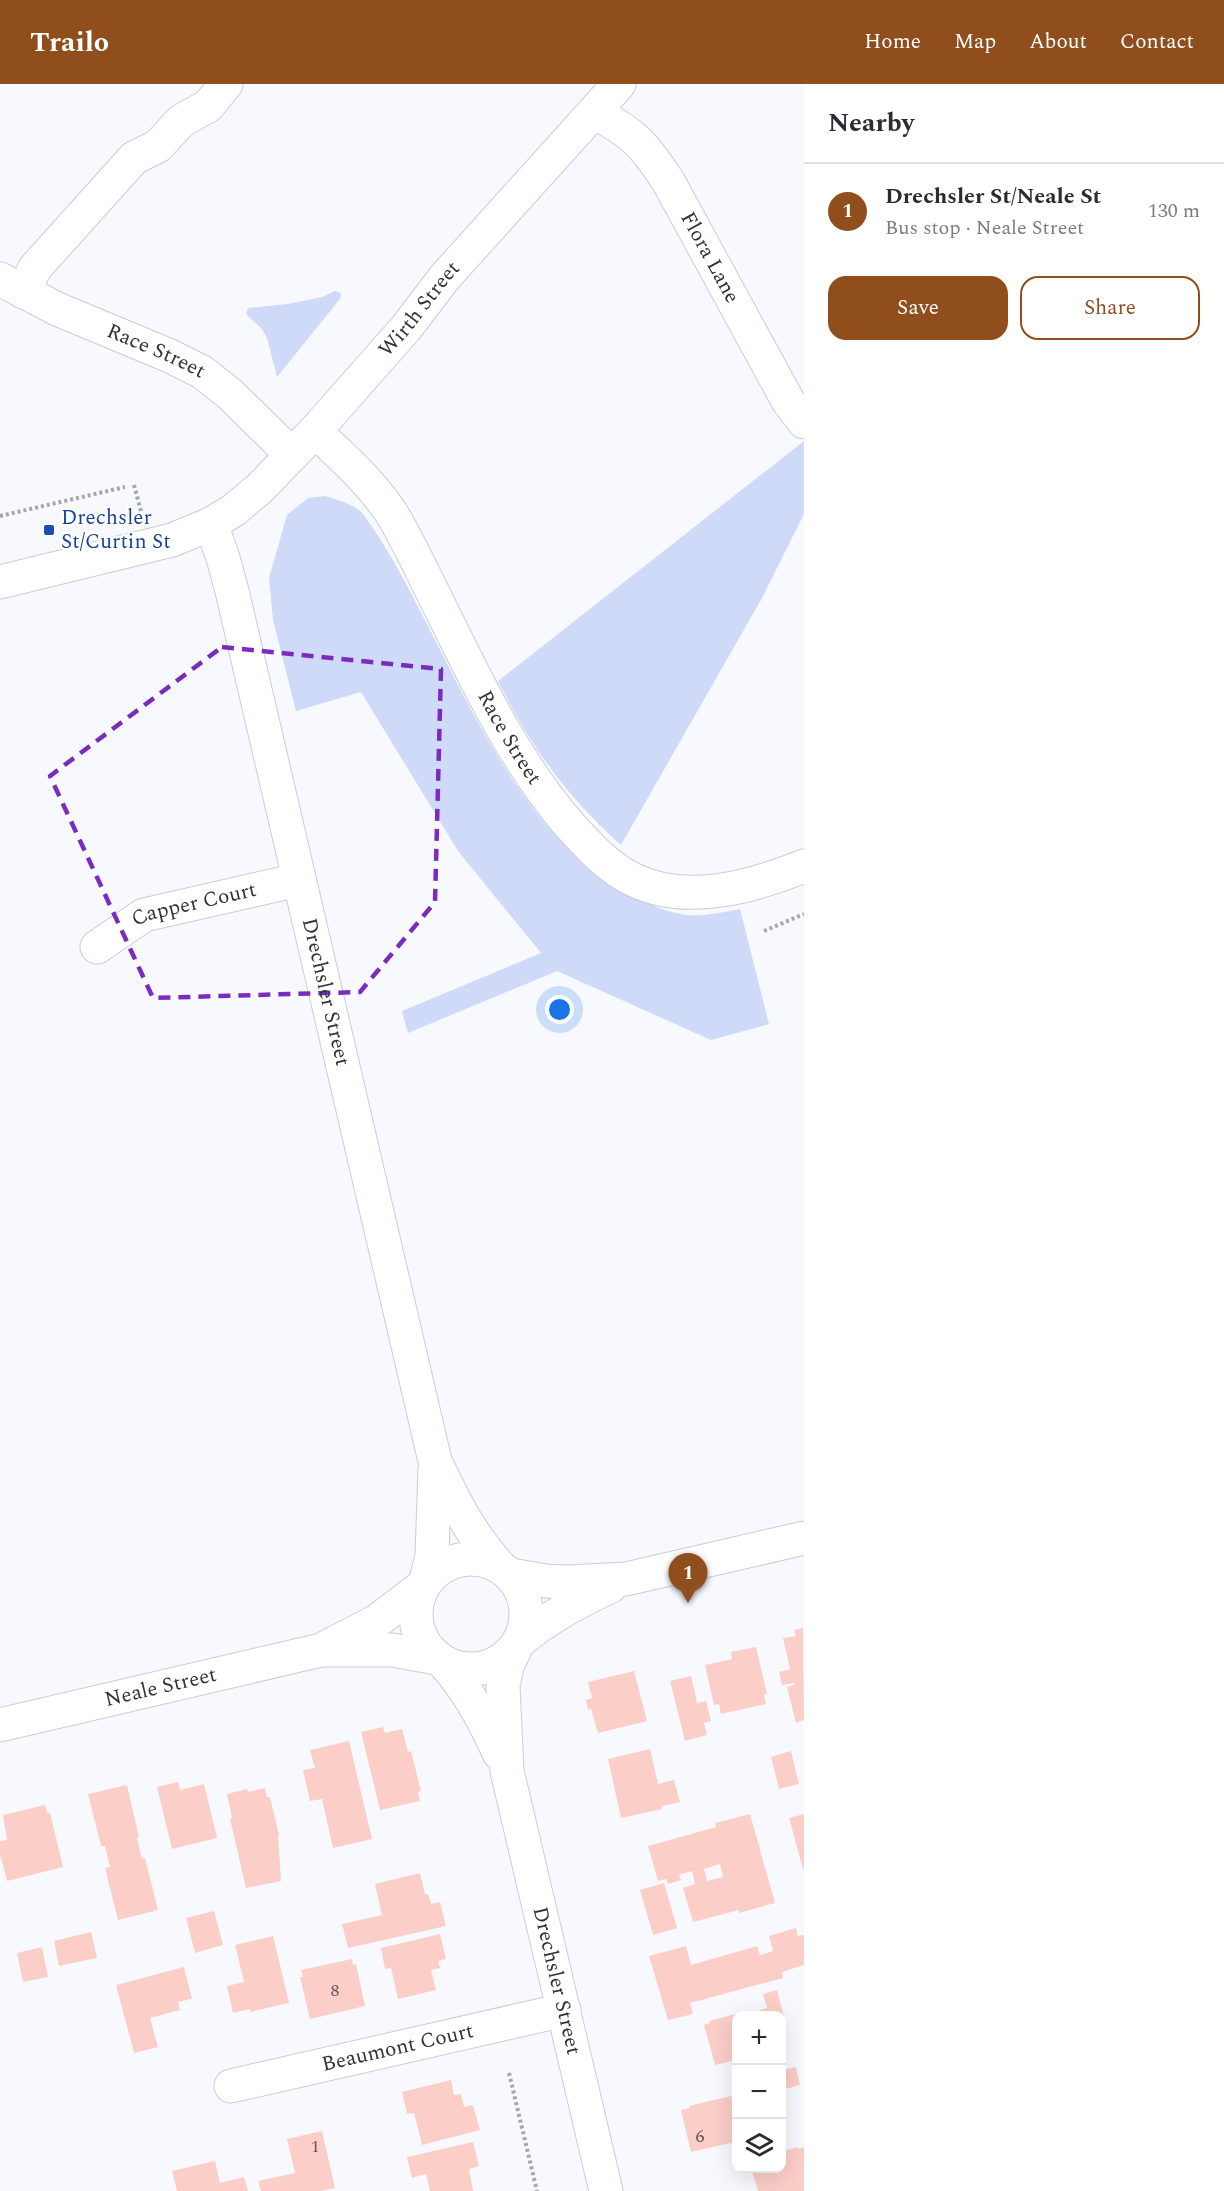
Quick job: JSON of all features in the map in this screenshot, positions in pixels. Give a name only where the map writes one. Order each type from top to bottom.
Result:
[{"type":"street","points":[[11,285],[35,268],[134,158],[158,146],[181,121],[208,106],[226,84]]},
{"type":"street","name":"Wirth Street","points":[[0,582],[172,540],[211,524],[234,510],[259,489],[315,431],[406,328],[445,278],[619,84]]},
{"type":"street","name":"Flora Lane","points":[[594,112],[624,129],[641,143],[654,159],[788,401],[804,422]]},
{"type":"street","name":"Race Street","points":[[11,285],[57,309],[170,356],[202,372],[230,394],[292,456]]},
{"type":"street","name":"Race Street","points":[[315,431],[363,477],[392,515],[486,698],[521,760],[555,808],[588,846],[633,879],[660,888],[686,892],[711,892],[748,884],[804,866]]},
{"type":"street","name":"Drechsler Street","points":[[211,524],[232,591],[435,1461],[465,1523],[480,1545],[505,1570]]},
{"type":"street","name":"Capper Court","points":[[97,947],[144,915],[298,880]]},
{"type":"street","name":"Drechsler Street","points":[[424,1583],[432,1555],[435,1461]]},
{"type":"street","points":[[626,1579],[563,1609],[540,1624],[506,1658],[484,1668],[460,1669],[441,1661],[422,1641],[416,1626],[415,1610],[424,1583],[438,1569],[452,1561],[468,1558],[483,1560],[505,1570],[546,1581],[626,1579],[804,1538]]},
{"type":"street","points":[[505,1570],[520,1588],[525,1602],[527,1618],[524,1633],[518,1645]]},
{"type":"street","name":"Neale Street","points":[[321,1650],[377,1621],[424,1583]]},
{"type":"street","name":"Drechsler Street","points":[[518,1645],[507,1666],[503,1686],[507,1771],[606,2191]]},
{"type":"street","name":"Neale Street","points":[[0,1725],[321,1650],[392,1650],[441,1661]]},
{"type":"street","name":"Drechsler Street","points":[[441,1661],[463,1684],[477,1706],[507,1771]]},
{"type":"street","name":"Beaumont Court","points":[[231,2086],[564,2010]]},
{"type":"path","points":[[134,485],[142,516]]},
{"type":"path","points":[[0,516],[125,487]]},
{"type":"path","points":[[764,931],[804,914]]},
{"type":"path","points":[[509,2073],[537,2191]]},
{"type":"highlighted area","points":[[222,647],[441,669],[435,902],[360,992],[153,998],[50,776]]},
{"type":"shaded area","points":[[335,291],[341,293],[340,299],[277,377],[267,338],[262,329],[246,314],[248,308],[288,304],[322,297]]},
{"type":"shaded area","points":[[804,441],[804,514],[762,598],[621,845],[584,808],[551,769],[523,727],[498,681]]},
{"type":"shaded area","points":[[325,496],[354,507],[373,528],[401,574],[459,687],[509,774],[538,814],[570,850],[606,881],[661,908],[693,915],[740,909],[769,1024],[711,1040],[557,971],[408,1033],[402,1011],[541,953],[458,851],[361,692],[296,711],[273,620],[269,578],[287,515],[308,498]]},
{"type":"building","points":[[803,1628],[804,1720],[796,1723],[787,1687],[794,1683],[782,1685],[779,1672],[790,1669],[783,1638],[796,1636],[794,1630]]},
{"type":"building","points":[[756,1647],[767,1694],[764,1695],[766,1704],[721,1714],[719,1704],[714,1705],[705,1665],[732,1659],[731,1652]]},
{"type":"building","points":[[634,1671],[647,1721],[598,1733],[586,1700],[592,1698],[588,1682]]},
{"type":"building","points":[[691,1676],[697,1703],[706,1701],[711,1721],[704,1723],[707,1735],[685,1741],[670,1681]]},
{"type":"building","points":[[383,1727],[385,1733],[402,1729],[408,1752],[411,1751],[421,1791],[418,1792],[420,1801],[380,1810],[361,1732]]},
{"type":"building","points":[[349,1741],[372,1839],[333,1848],[322,1799],[310,1801],[303,1770],[315,1768],[310,1750]]},
{"type":"building","points":[[650,1749],[658,1784],[674,1780],[680,1802],[662,1806],[662,1809],[621,1818],[608,1759]]},
{"type":"building","points":[[791,1751],[799,1784],[779,1789],[771,1757]]},
{"type":"building","points":[[178,1782],[180,1790],[204,1784],[217,1838],[172,1849],[157,1787]]},
{"type":"building","points":[[127,1785],[142,1859],[145,1858],[158,1910],[118,1920],[105,1868],[110,1867],[105,1846],[101,1846],[88,1794]]},
{"type":"building","points":[[265,1788],[267,1797],[270,1797],[279,1835],[281,1881],[246,1888],[230,1819],[232,1818],[227,1794],[247,1789],[248,1792]]},
{"type":"building","points":[[45,1805],[47,1813],[50,1813],[63,1867],[7,1881],[0,1854],[0,1841],[7,1840],[3,1815]]},
{"type":"building","points":[[750,1814],[775,1903],[693,1922],[683,1888],[695,1884],[692,1871],[679,1875],[681,1880],[668,1884],[666,1879],[658,1881],[648,1846],[716,1827],[715,1823]],"holes":[[[720,1864],[723,1877],[707,1881],[704,1869]]]},
{"type":"building","points":[[804,1814],[804,1869],[803,1869],[789,1818]]},
{"type":"building","points":[[420,1873],[425,1894],[428,1894],[431,1904],[440,1902],[446,1926],[348,1948],[342,1924],[382,1915],[375,1884]]},
{"type":"building","points":[[664,1883],[677,1928],[653,1935],[640,1890]]},
{"type":"building","points":[[214,1911],[223,1945],[195,1953],[186,1918]]},
{"type":"building","points":[[796,1928],[798,1936],[804,1935],[804,1965],[782,1972],[783,1978],[690,2003],[693,2014],[668,2020],[649,1956],[686,1946],[691,1965],[757,1946],[760,1955],[773,1951],[769,1936]]},
{"type":"building","points":[[91,1932],[97,1958],[59,1966],[54,1941]]},
{"type":"building","points":[[440,1934],[446,1959],[438,1961],[440,1968],[431,1970],[436,1990],[398,1999],[391,1968],[385,1969],[381,1948]]},
{"type":"building","points":[[273,1936],[289,2003],[250,2012],[250,2009],[233,2013],[227,1986],[244,1982],[235,1945]]},
{"type":"building","points":[[42,1947],[48,1977],[23,1982],[17,1953]]},
{"type":"building","points":[[352,1959],[353,1965],[356,1964],[365,2006],[310,2019],[300,1977],[303,1977],[301,1970]]},
{"type":"building","points":[[184,1967],[192,1999],[178,2002],[180,2010],[150,2018],[158,2047],[134,2053],[116,1985]]},
{"type":"building","points":[[777,1990],[783,2011],[757,2011],[767,2008],[763,1994]]},
{"type":"building","points":[[732,2015],[732,2061],[715,2065],[704,2025],[710,2023],[709,2021]]},
{"type":"building","points":[[796,2067],[800,2085],[786,2089],[786,2069]]},
{"type":"building","points":[[451,2080],[454,2095],[461,2094],[464,2107],[473,2105],[480,2130],[422,2145],[414,2113],[407,2114],[402,2092]]},
{"type":"building","points":[[731,2096],[732,2143],[691,2152],[681,2110],[690,2108],[689,2106]]},
{"type":"building","points":[[322,2131],[335,2188],[321,2191],[261,2191],[258,2181],[295,2173],[287,2139]]},
{"type":"building","points":[[473,2142],[479,2166],[469,2169],[473,2191],[430,2191],[426,2174],[412,2178],[407,2157]]},
{"type":"building","points":[[804,2147],[804,2191],[758,2191],[753,2173],[786,2173],[786,2150]]},
{"type":"building","points":[[215,2161],[220,2183],[244,2177],[248,2191],[177,2191],[172,2171]]},
{"type":"place","name":"Drechsler St/Curtin St","points":[[49,530]]},
{"type":"place","name":"Drechsler St/Neale St","points":[[688,1603]]}]
